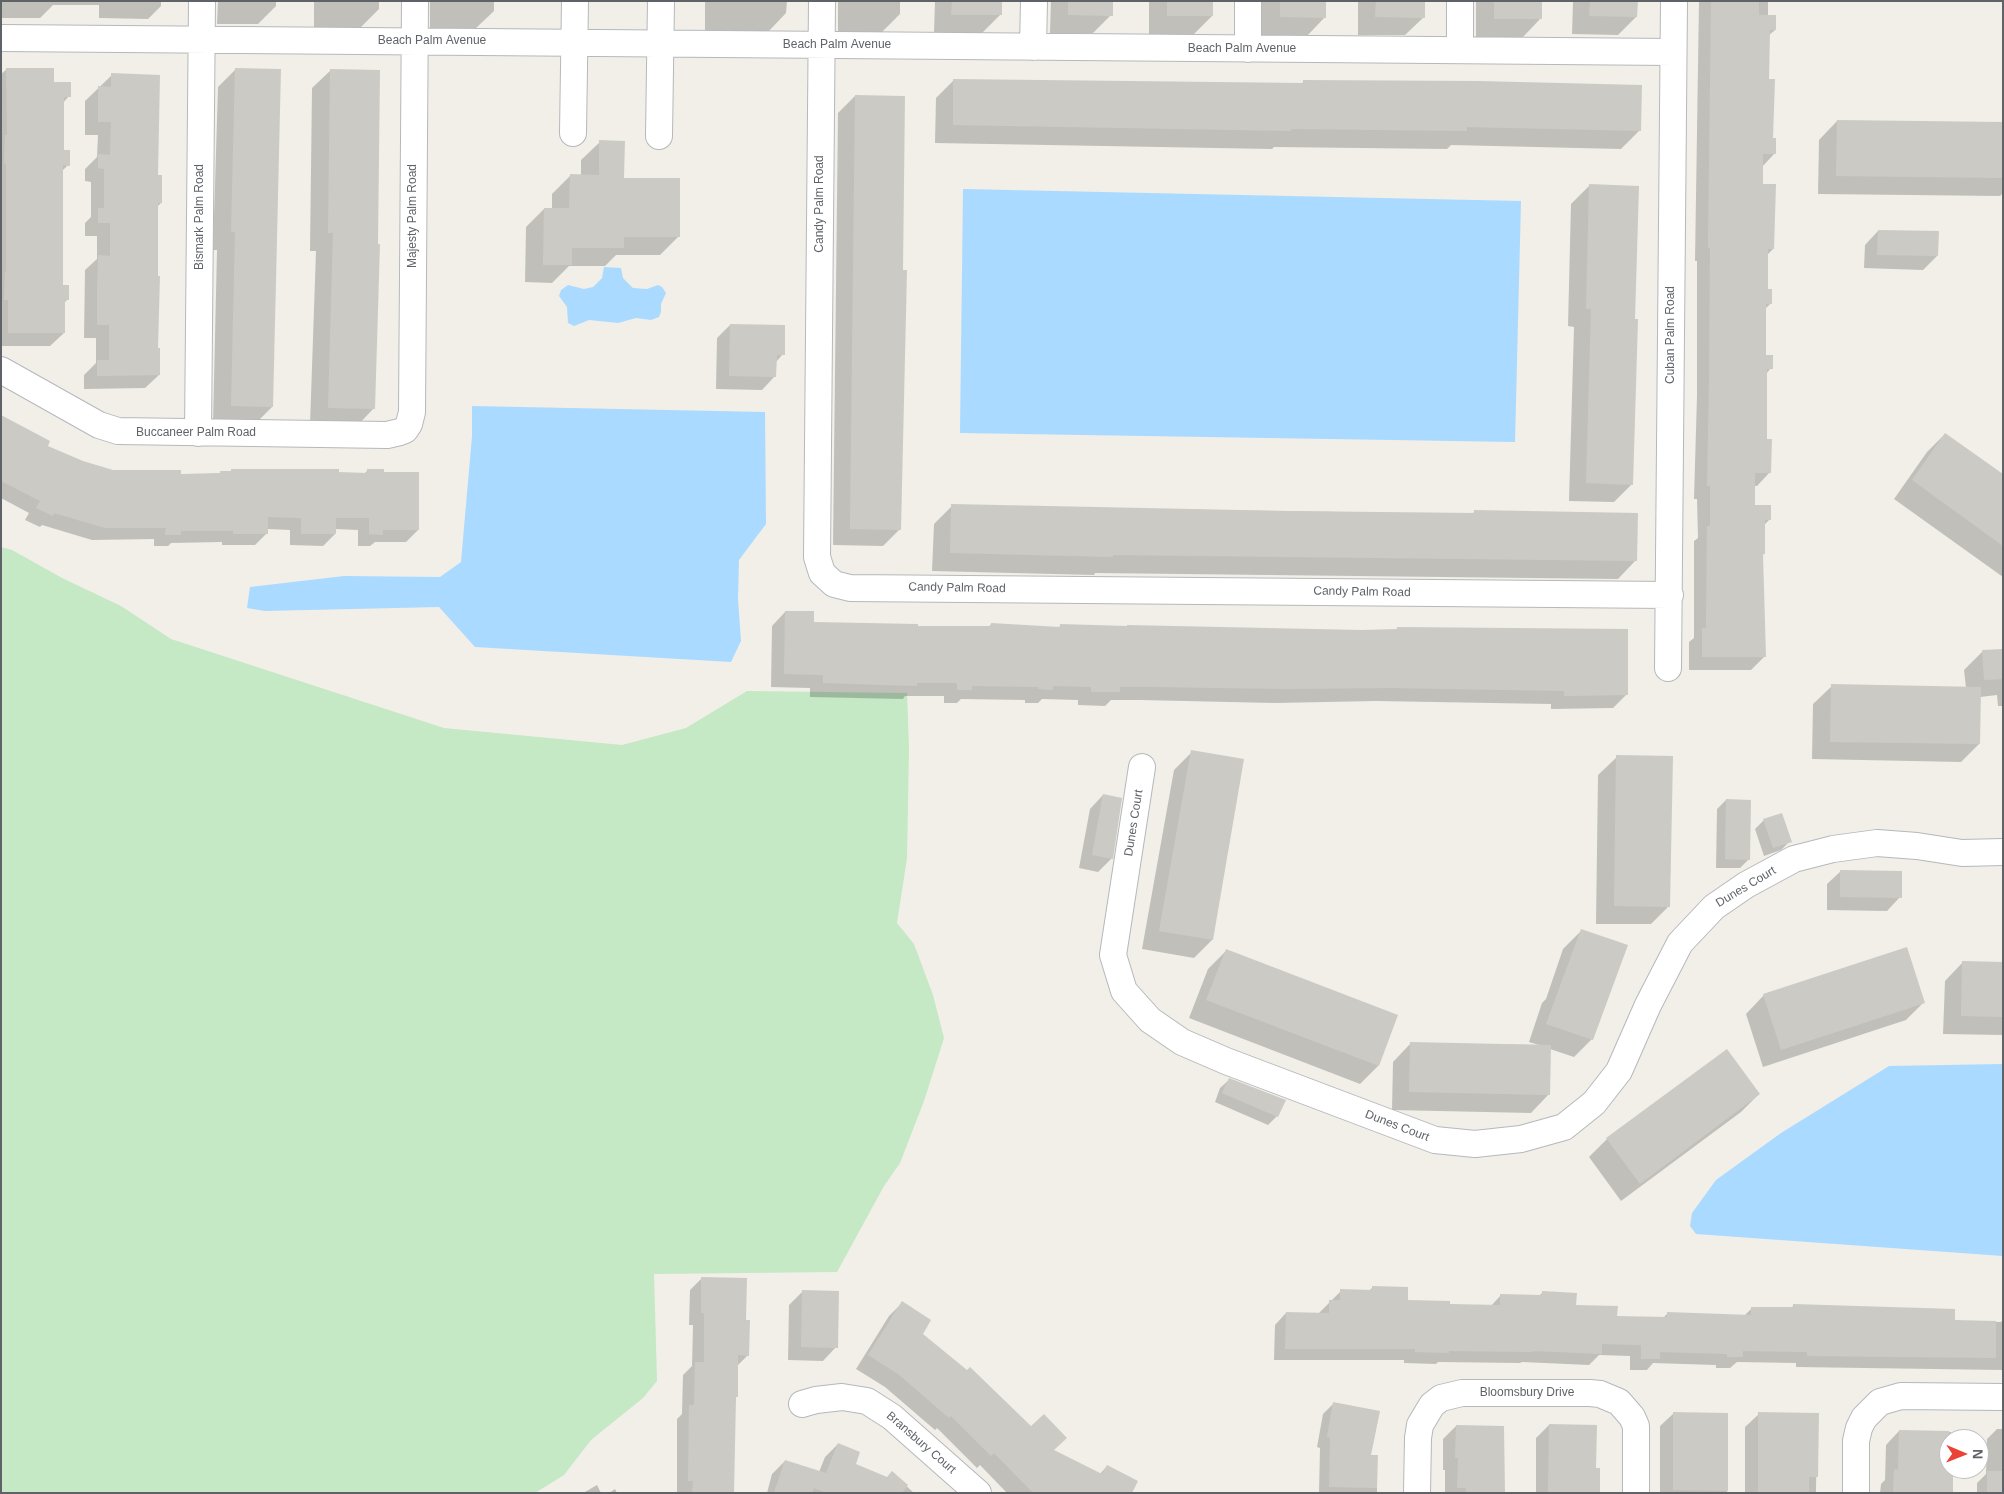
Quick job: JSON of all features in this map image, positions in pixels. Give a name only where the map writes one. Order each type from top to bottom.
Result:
[{"type":"street","name":"Bismark Palm Road","points":[[198,433],[202,1]]},
{"type":"street","name":"Majesty Palm Road","points":[[405,430],[409,424],[412,412],[415,1]]},
{"type":"street","points":[[573,133],[575,1]]},
{"type":"street","points":[[659,136],[661,1]]},
{"type":"street","name":"Candy Palm Road","points":[[822,1],[817,557],[822,573],[834,584],[850,588],[1670,595]]},
{"type":"street","points":[[1033,47],[1034,1]]},
{"type":"street","points":[[1248,1],[1248,48]]},
{"type":"street","points":[[1460,1],[1460,50]]},
{"type":"street","name":"Cuban Palm Road","points":[[1668,668],[1674,1]]},
{"type":"street","name":"Beach Palm Avenue","points":[[1,38],[1674,52]]},
{"type":"street","name":"Buccaneer Palm Road","points":[[1,370],[108,428],[129,433],[387,435],[405,430]]},
{"type":"street","name":"Dunes Court","points":[[1142,767],[1113,955],[1124,990],[1150,1020],[1182,1042],[1226,1061],[1435,1140],[1475,1144],[1521,1140],[1564,1127],[1594,1103],[1619,1071],[1648,1005],[1680,943],[1714,907],[1754,881],[1794,859],[1833,849],[1877,843],[1917,846],[1962,853],[2003,852]]},
{"type":"street","name":"Bloomsbury Drive","points":[[1417,1493],[1420,1425],[1425,1414],[1435,1403],[1450,1394],[1590,1393],[1610,1397],[1626,1409],[1636,1426],[1636,1493]]},
{"type":"street","points":[[1856,1493],[1856,1441],[1859,1428],[1864,1418],[1880,1402],[1901,1396],[2003,1397]]},
{"type":"street","name":"Bransbury Court","points":[[802,1404],[816,1400],[842,1397],[868,1401],[892,1417],[978,1493]]},
{"type":"green space","points":[[1,547],[12,550],[62,578],[121,606],[171,639],[444,728],[622,745],[686,728],[747,691],[907,693],[909,748],[907,858],[897,923],[914,944],[933,995],[944,1038],[924,1101],[900,1163],[884,1186],[837,1272],[654,1274],[657,1381],[643,1398],[591,1440],[564,1475],[535,1493],[1,1493]]},
{"type":"water","points":[[963,189],[1521,201],[1515,442],[960,433]]},
{"type":"water","points":[[604,267],[621,268],[623,278],[633,288],[647,289],[658,285],[662,287],[666,293],[661,304],[659,317],[651,320],[636,318],[618,323],[589,320],[574,326],[568,323],[567,307],[559,296],[561,290],[568,285],[584,289],[593,287],[602,278]]},
{"type":"water","points":[[472,406],[765,412],[766,524],[739,560],[738,599],[741,641],[731,662],[475,647],[439,607],[265,611],[247,608],[250,587],[344,576],[440,577],[461,562],[472,436]]},
{"type":"water","points":[[2003,1064],[2003,1256],[1696,1234],[1690,1226],[1692,1213],[1716,1180],[1781,1133],[1889,1066]]},
{"type":"building","points":[[952,1],[1002,1],[1002,15],[951,15]]},
{"type":"building","points":[[1068,1],[1113,1],[1113,16],[1068,15]]},
{"type":"building","points":[[1167,1],[1213,1],[1213,16],[1167,16]]},
{"type":"building","points":[[1280,1],[1326,1],[1326,18],[1280,17]]},
{"type":"building","points":[[1376,1],[1425,1],[1425,18],[1375,17]]},
{"type":"building","points":[[1494,1],[1542,1],[1542,19],[1494,19]]},
{"type":"building","points":[[1590,1],[1638,1],[1637,17],[1589,16]]},
{"type":"building","points":[[1711,2],[1759,2],[1759,15],[1776,15],[1776,30],[1770,30],[1769,79],[1775,79],[1773,138],[1776,138],[1776,154],[1763,154],[1763,184],[1776,184],[1774,249],[1768,249],[1768,289],[1772,289],[1772,304],[1766,304],[1766,355],[1773,355],[1773,369],[1767,369],[1767,439],[1772,439],[1771,473],[1755,473],[1755,505],[1771,505],[1771,520],[1765,520],[1765,554],[1763,554],[1766,657],[1702,657],[1702,628],[1706,628],[1707,526],[1710,526],[1710,486],[1707,486]]},
{"type":"building","points":[[6,68],[54,68],[54,82],[71,82],[71,97],[64,97],[64,150],[70,150],[70,166],[63,165],[63,285],[69,285],[69,300],[65,300],[65,333],[8,333],[8,300],[4,300],[6,271],[6,164],[4,163],[5,135],[7,135]]},
{"type":"building","points":[[235,68],[281,69],[273,407],[231,406],[235,232],[231,232]]},
{"type":"building","points":[[330,69],[380,70],[378,244],[380,244],[375,409],[328,408],[333,233],[328,233]]},
{"type":"building","points":[[111,73],[160,75],[158,175],[162,175],[162,203],[158,203],[158,276],[160,276],[158,348],[160,348],[160,375],[97,376],[97,360],[109,360],[109,325],[97,325],[98,255],[110,256],[110,223],[98,223],[98,208],[104,208],[104,169],[98,168],[98,154],[110,155],[111,122],[98,122],[98,86],[111,87]]},
{"type":"building","points":[[953,79],[1303,83],[1303,80],[1478,81],[1642,85],[1641,131],[1467,127],[1467,131],[1291,129],[1291,131],[953,125]]},
{"type":"building","points":[[855,95],[905,96],[903,270],[907,270],[901,530],[850,529]]},
{"type":"building","points":[[1837,120],[2003,122],[2003,178],[1836,176]]},
{"type":"building","points":[[599,140],[625,141],[624,178],[680,178],[680,237],[624,237],[624,248],[572,248],[572,265],[543,265],[544,208],[569,208],[570,174],[599,175]]},
{"type":"building","points":[[1589,184],[1639,186],[1635,319],[1638,319],[1633,485],[1586,483],[1591,309],[1586,309]]},
{"type":"building","points":[[1878,230],[1939,231],[1938,256],[1877,255]]},
{"type":"building","points":[[730,324],[785,325],[785,355],[777,355],[776,377],[729,376]]},
{"type":"building","points":[[1,415],[50,441],[48,446],[83,461],[113,470],[181,470],[181,474],[220,473],[220,471],[231,471],[231,469],[339,469],[339,472],[367,473],[367,469],[384,469],[384,472],[419,472],[419,530],[383,530],[383,535],[369,534],[369,518],[336,518],[336,534],[301,534],[301,518],[268,517],[268,534],[233,534],[233,531],[181,531],[181,535],[165,535],[166,528],[105,528],[54,513],[53,516],[36,508],[40,501],[1,481]]},
{"type":"building","points":[[1945,433],[2003,474],[2003,546],[1912,480]]},
{"type":"building","points":[[951,504],[1289,511],[1474,513],[1474,510],[1638,513],[1637,561],[1113,555],[1113,557],[950,553]]},
{"type":"building","points":[[785,611],[814,611],[814,622],[918,624],[918,626],[991,626],[991,623],[1060,627],[1060,624],[1362,630],[1397,629],[1397,627],[1628,629],[1628,695],[1564,696],[1564,691],[1390,688],[1120,687],[1120,692],[1091,692],[1091,687],[1053,686],[1053,690],[1038,689],[1038,687],[972,686],[972,690],[957,690],[957,683],[917,683],[917,686],[823,683],[823,675],[784,674]]},
{"type":"building","points":[[2003,649],[2003,679],[1984,680],[1982,650]]},
{"type":"building","points":[[1831,684],[1981,687],[1980,744],[1830,742]]},
{"type":"building","points":[[1191,750],[1244,759],[1213,940],[1159,931]]},
{"type":"building","points":[[1616,755],[1673,756],[1670,907],[1614,906]]},
{"type":"building","points":[[1103,794],[1122,798],[1113,859],[1092,855]]},
{"type":"building","points":[[1726,799],[1751,800],[1750,860],[1725,859]]},
{"type":"building","points":[[1782,813],[1792,842],[1773,848],[1763,819]]},
{"type":"building","points":[[1840,870],[1902,871],[1902,898],[1840,897]]},
{"type":"building","points":[[1581,929],[1628,945],[1593,1040],[1546,1024]]},
{"type":"building","points":[[1907,947],[1925,1003],[1781,1050],[1763,994]]},
{"type":"building","points":[[1226,949],[1398,1015],[1379,1066],[1206,1000]]},
{"type":"building","points":[[1962,961],[2003,962],[2003,1017],[1961,1016]]},
{"type":"building","points":[[1410,1042],[1551,1045],[1550,1095],[1409,1092]]},
{"type":"building","points":[[1727,1049],[1760,1094],[1640,1184],[1606,1138]]},
{"type":"building","points":[[1229,1078],[1286,1100],[1278,1117],[1222,1093]]},
{"type":"building","points":[[701,1277],[747,1278],[746,1320],[750,1320],[749,1356],[738,1355],[734,1493],[692,1493],[693,1481],[688,1481],[689,1405],[694,1405],[695,1362],[704,1362],[704,1313],[701,1313]]},
{"type":"building","points":[[1372,1286],[1408,1287],[1408,1300],[1450,1301],[1450,1304],[1500,1305],[1500,1294],[1542,1295],[1542,1291],[1577,1293],[1576,1305],[1618,1306],[1617,1316],[1667,1317],[1667,1312],[1751,1315],[1751,1307],[1793,1307],[1793,1304],[1955,1309],[1955,1320],[1996,1321],[1996,1358],[1807,1356],[1807,1352],[1743,1351],[1743,1357],[1727,1357],[1727,1354],[1660,1352],[1660,1359],[1641,1359],[1641,1345],[1602,1344],[1602,1354],[1533,1351],[1449,1351],[1449,1353],[1415,1352],[1415,1349],[1285,1349],[1286,1312],[1329,1313],[1329,1300],[1340,1300],[1340,1289],[1372,1290]]},
{"type":"building","points":[[802,1290],[839,1291],[838,1348],[801,1347]]},
{"type":"building","points":[[902,1301],[931,1320],[923,1334],[967,1370],[970,1367],[1031,1426],[1044,1414],[1067,1438],[1054,1450],[1102,1474],[1107,1465],[1138,1481],[1132,1493],[1033,1493],[994,1453],[991,1456],[951,1416],[949,1418],[898,1374],[868,1355]]},
{"type":"building","points":[[1333,1402],[1380,1411],[1371,1455],[1378,1455],[1377,1488],[1329,1487],[1330,1438],[1327,1437]]},
{"type":"building","points":[[1673,1412],[1728,1413],[1728,1491],[1673,1490]]},
{"type":"building","points":[[1758,1412],[1819,1413],[1818,1477],[1809,1477],[1809,1493],[1758,1492]]},
{"type":"building","points":[[1549,1424],[1597,1425],[1596,1468],[1600,1468],[1600,1493],[1548,1493]]},
{"type":"building","points":[[1456,1425],[1504,1426],[1505,1493],[1466,1493],[1466,1488],[1457,1488],[1458,1458],[1455,1458]]},
{"type":"building","points":[[1899,1430],[1939,1431],[1939,1479],[1953,1479],[1953,1493],[1893,1493],[1894,1469],[1898,1470]]},
{"type":"building","points":[[838,1443],[860,1452],[856,1464],[887,1477],[892,1471],[908,1485],[902,1493],[826,1493],[814,1488],[812,1493],[774,1493],[785,1460],[826,1473]]},
{"type":"building","points":[[1989,1471],[2003,1471],[2003,1493],[1987,1493]]}]
